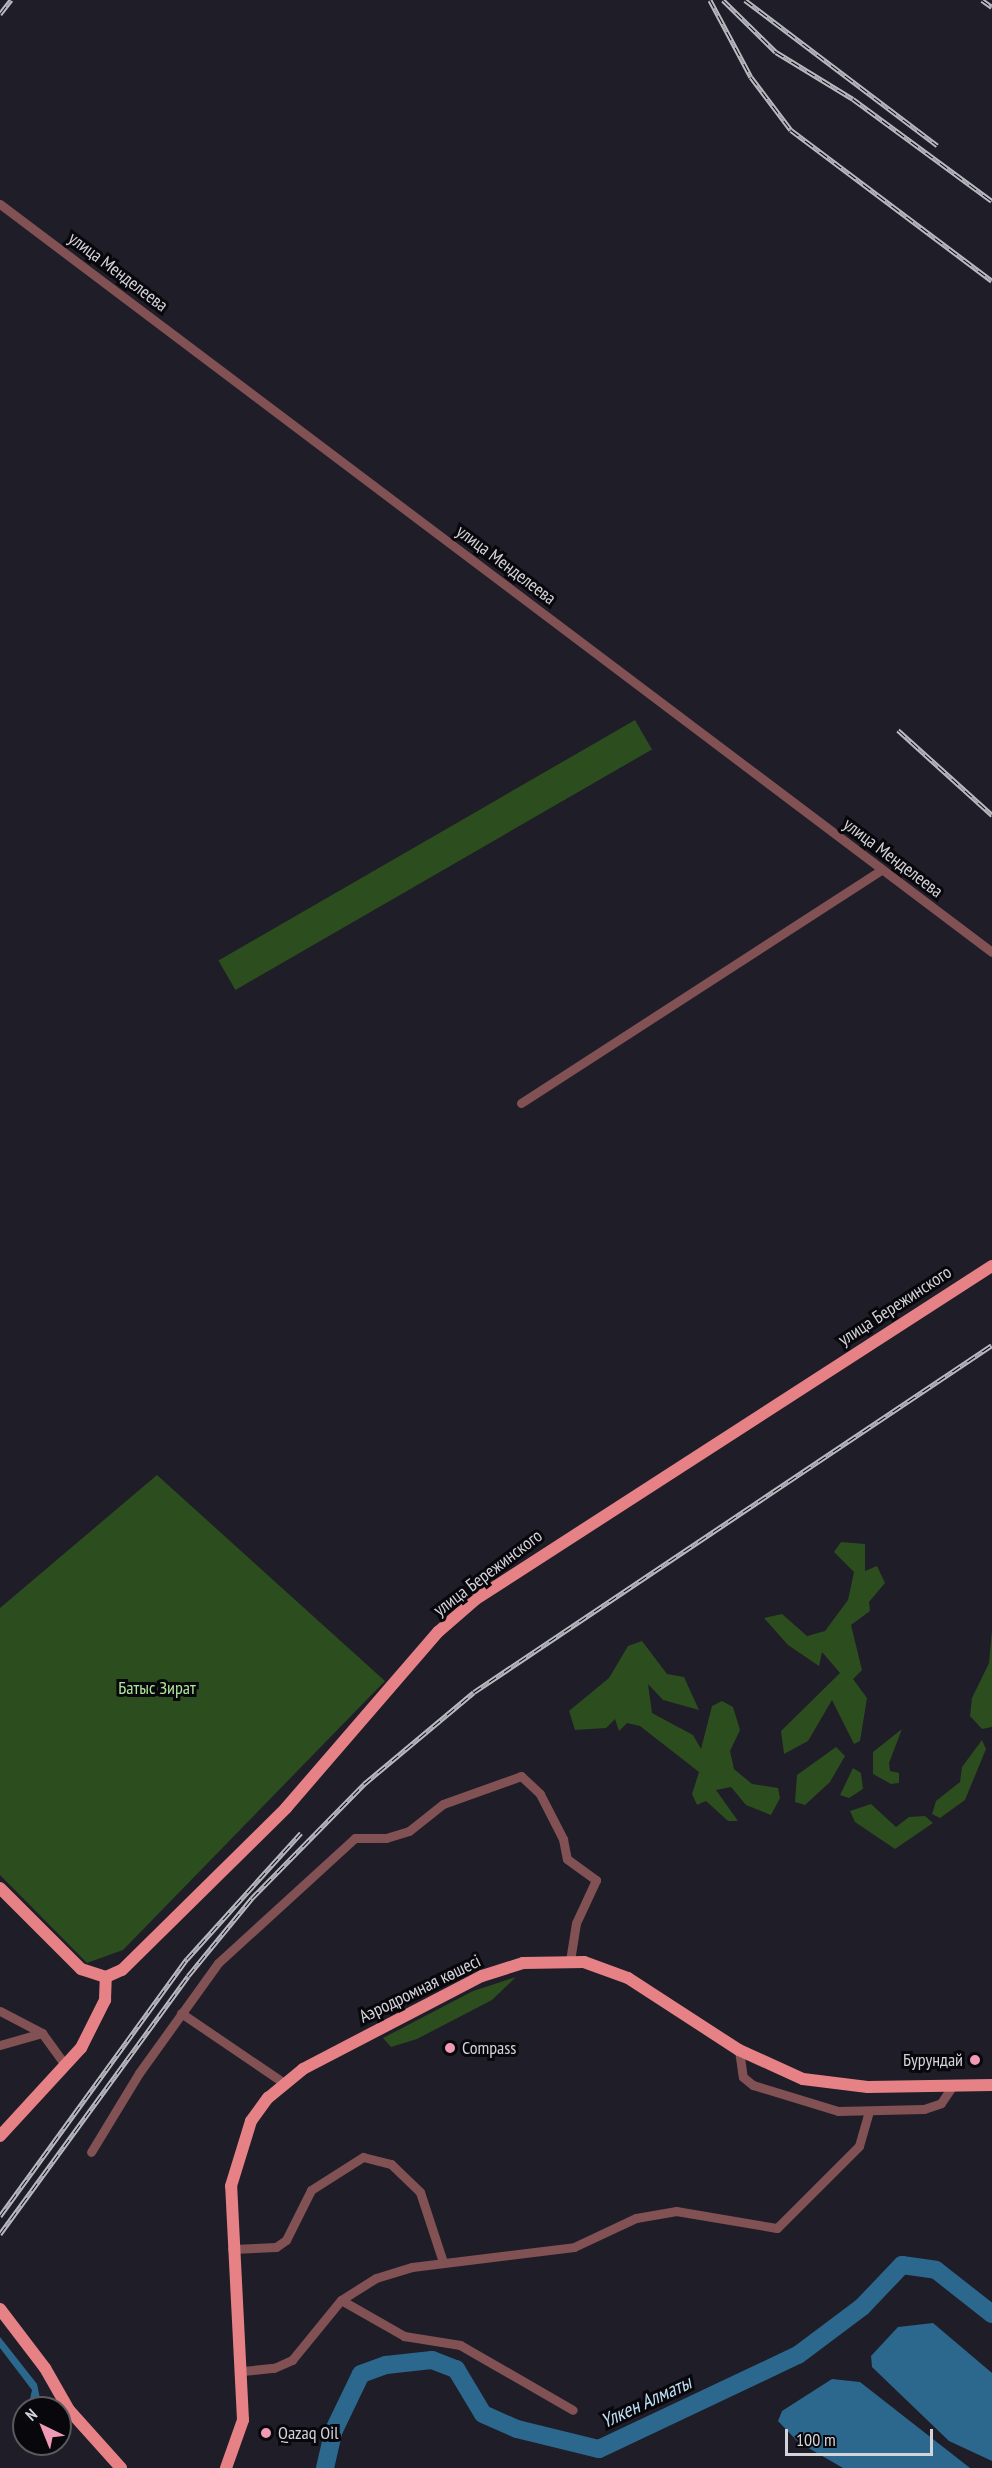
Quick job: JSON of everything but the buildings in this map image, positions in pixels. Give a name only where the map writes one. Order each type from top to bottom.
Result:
[{"type":"main road","name":"улица Бережинского","points":[[106,1977],[122,1970],[286,1808],[438,1632],[476,1599],[992,1266]]},
{"type":"main road","points":[[0,1888],[71,1963],[106,1977],[105,2000],[81,2048],[0,2136]]},
{"type":"main road","name":"Аэродромная көшесі","points":[[226,2468],[243,2420],[243,2371],[232,2249],[234,2162],[251,2121],[284,2083],[482,1976],[523,1963],[570,1959],[628,1978],[739,2050],[776,2071],[837,2085],[992,2085]]},
{"type":"main road","points":[[0,2309],[45,2368],[69,2410],[122,2468]]},
{"type":"street","name":"улица Менделеева","points":[[0,204],[992,952]]},
{"type":"street","points":[[521,1103],[881,870]]},
{"type":"street","points":[[90,2152],[181,2013],[218,1963],[350,1841],[409,1831],[443,1804],[521,1776],[535,1788],[563,1839],[567,1859],[596,1880],[576,1923],[570,1959]]},
{"type":"street","points":[[0,2011],[42,2033],[65,2065]]},
{"type":"street","points":[[181,2013],[284,2083]]},
{"type":"street","points":[[0,2045],[42,2033]]},
{"type":"street","points":[[739,2050],[743,2078],[753,2085],[838,2111],[924,2109],[941,2103],[954,2084]]},
{"type":"street","points":[[243,2371],[274,2368],[292,2360],[340,2300],[376,2278],[443,2262],[574,2247],[636,2218],[676,2211],[777,2228],[859,2146],[869,2112]]},
{"type":"street","points":[[232,2249],[276,2247],[286,2240],[311,2190],[363,2157],[392,2164],[420,2192],[443,2262]]},
{"type":"street","points":[[340,2300],[404,2336],[460,2345],[573,2409]]},
{"type":"green space","points":[[635,720],[652,749],[235,990],[218,961]]},
{"type":"green space","name":"Батыс Зират","points":[[157,1475],[385,1681],[123,1950],[87,1963],[0,1875],[0,1608]]},
{"type":"green space","points":[[841,1542],[865,1544],[865,1571],[877,1566],[885,1583],[869,1602],[870,1611],[851,1625],[862,1670],[853,1679],[867,1698],[860,1741],[854,1744],[832,1700],[808,1741],[784,1754],[781,1731],[840,1673],[822,1652],[819,1666],[788,1645],[764,1618],[782,1614],[807,1636],[825,1631],[848,1600],[854,1572],[834,1552]]},
{"type":"green space","points":[[992,1630],[992,1727],[982,1729],[970,1716],[972,1698],[989,1663]]},
{"type":"green space","points":[[642,1641],[667,1674],[684,1677],[699,1710],[663,1700],[648,1684],[652,1713],[693,1735],[701,1749],[712,1706],[722,1701],[733,1707],[740,1730],[730,1751],[734,1769],[752,1784],[778,1788],[780,1798],[771,1815],[746,1805],[731,1787],[716,1790],[738,1821],[728,1821],[706,1801],[697,1805],[692,1794],[699,1772],[640,1726],[627,1723],[619,1731],[615,1719],[606,1728],[575,1730],[569,1711],[609,1678],[628,1646]]},
{"type":"green space","points":[[902,1729],[889,1763],[890,1771],[899,1773],[899,1783],[891,1784],[873,1774],[873,1752]]},
{"type":"green space","points":[[982,1740],[986,1749],[965,1800],[940,1818],[932,1814],[936,1801],[960,1782],[962,1767]]},
{"type":"green space","points":[[836,1747],[845,1756],[830,1782],[805,1805],[795,1802],[797,1775]]},
{"type":"green space","points":[[853,1768],[861,1773],[863,1789],[849,1798],[840,1795]]},
{"type":"green space","points":[[871,1804],[896,1827],[909,1817],[925,1816],[933,1823],[895,1849],[855,1822],[850,1811]]},
{"type":"green space","points":[[516,1977],[492,2000],[417,2039],[391,2047],[383,2038],[473,1991]]},
{"type":"water","points":[[933,2323],[992,2373],[992,2461],[949,2441],[872,2367],[871,2356],[898,2327]]},
{"type":"water","points":[[0,2337],[37,2384],[40,2396],[31,2396],[32,2390],[0,2348]]},
{"type":"water","points":[[832,2379],[860,2382],[970,2468],[843,2468],[798,2442],[778,2421],[782,2411]]},
{"type":"waterway","name":"Үлкен Алматы","points":[[325,2468],[334,2430],[361,2374],[386,2365],[432,2360],[456,2369],[483,2414],[517,2429],[599,2449],[798,2355],[862,2307],[902,2265],[936,2270],[992,2314]]},
{"type":"railway","points":[[0,14],[11,0]]},
{"type":"railway","points":[[710,0],[751,77],[791,130],[992,281]]},
{"type":"railway","points":[[723,0],[776,52],[853,99],[992,201]]},
{"type":"railway","points":[[745,0],[937,145]]},
{"type":"railway","points":[[982,0],[992,7]]},
{"type":"railway","points":[[898,730],[992,815]]},
{"type":"railway","points":[[0,2234],[188,1976],[252,1898],[364,1784],[474,1692],[992,1345]]},
{"type":"railway","points":[[0,2216],[187,1959],[301,1833]]},
{"type":"place","name":"Compass","points":[[450,2048]]},
{"type":"place","name":"Бурундай","points":[[975,2060]]},
{"type":"place","name":"Qazaq Oil","points":[[266,2433]]}]
